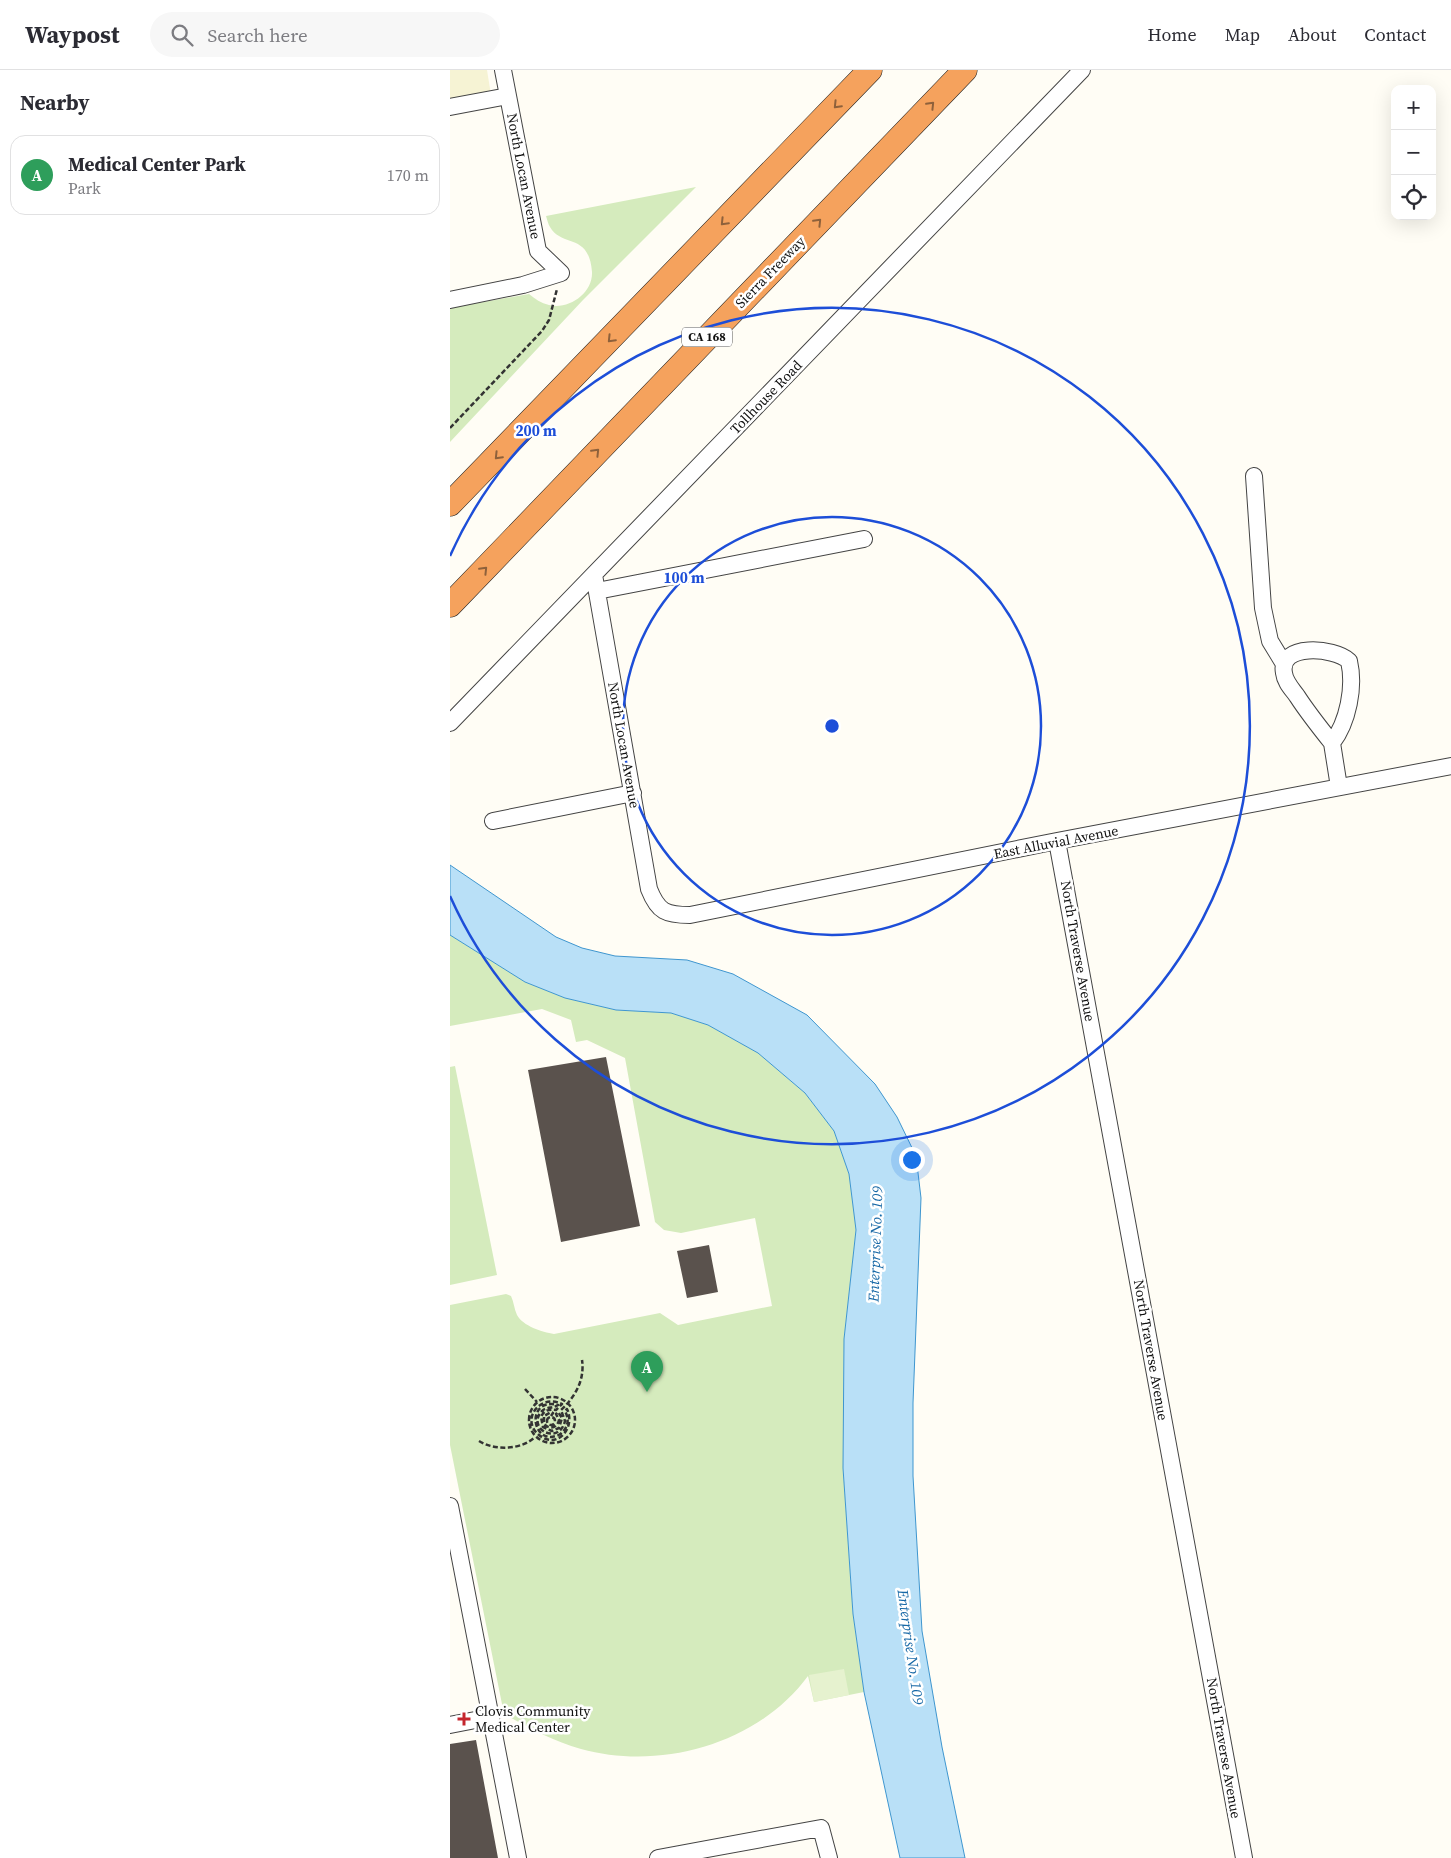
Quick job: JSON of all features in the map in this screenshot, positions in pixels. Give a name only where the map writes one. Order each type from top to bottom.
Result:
[{"type":"highway","points":[[450,504],[870,70]]},
{"type":"highway","name":"Sierra Freeway","points":[[450,605],[965,70]]},
{"type":"street","name":"North Locan Avenue","points":[[503,70],[538,251],[561,273]]},
{"type":"street","name":"Tollhouse Road","points":[[450,723],[1082,70]]},
{"type":"street","points":[[450,107],[508,96]]},
{"type":"street","points":[[450,300],[523,285],[561,273]]},
{"type":"street","points":[[1254,476],[1263,608],[1270,641],[1284,664]]},
{"type":"street","points":[[597,591],[864,539]]},
{"type":"street","name":"North Locan Avenue","points":[[594,575],[649,889],[654,902],[662,911]]},
{"type":"street","points":[[1332,743],[1338,736],[1346,716],[1351,687],[1349,661],[1344,656],[1334,652],[1317,650],[1299,652],[1285,660],[1284,672],[1287,683],[1307,713],[1332,743],[1339,787]]},
{"type":"street","name":"East Alluvial Avenue","points":[[662,911],[675,915],[690,915],[1058,841],[1451,766]]},
{"type":"street","points":[[492,821],[632,793]]},
{"type":"street","name":"North Traverse Avenue","points":[[1058,841],[1244,1858]]},
{"type":"street","points":[[450,1506],[518,1858]]},
{"type":"street","points":[[450,1724],[491,1716]]},
{"type":"street","points":[[658,1858],[821,1828],[829,1858]]},
{"type":"path","points":[[450,428],[542,331],[550,320],[561,273]]},
{"type":"path","points":[[551,1416],[553,1413],[551,1412],[544,1416],[544,1424],[548,1428],[558,1425],[559,1418],[556,1414],[558,1412],[562,1418],[561,1425],[552,1431],[543,1427],[541,1417],[545,1411],[556,1410],[562,1404],[557,1401],[544,1402],[538,1406],[532,1417],[534,1430],[539,1435],[550,1439],[562,1436],[570,1427],[570,1414],[567,1409],[565,1410],[568,1417],[566,1428],[553,1437],[547,1436],[538,1430],[536,1415],[542,1406],[558,1405],[542,1410],[538,1423],[542,1431],[546,1433],[555,1434],[562,1429],[564,1416],[560,1410],[568,1403],[578,1388],[582,1377],[582,1360]]},
{"type":"path","points":[[525,1389],[536,1402]]},
{"type":"path","points":[[551,1397],[559,1398],[568,1403],[575,1414],[576,1421],[570,1436],[564,1441],[549,1444],[541,1442],[535,1437],[528,1423],[531,1408],[536,1402],[551,1397]]},
{"type":"path","points":[[479,1441],[499,1447],[511,1447],[528,1442],[535,1437]]},
{"type":"shaded area","points":[[450,70],[487,70],[491,95],[450,103]]},
{"type":"green space","points":[[696,187],[583,300],[450,442],[450,308],[529,294],[538,301],[549,305],[557,306],[572,302],[589,287],[592,272],[590,259],[581,246],[555,233],[549,226],[546,216]]},
{"type":"green space","points":[[450,935],[525,982],[565,998],[616,1010],[671,1013],[708,1025],[758,1053],[805,1093],[834,1131],[849,1174],[856,1230],[844,1339],[843,1468],[853,1614],[864,1692],[814,1702],[808,1676],[787,1700],[763,1719],[735,1735],[706,1746],[675,1754],[643,1756],[612,1755],[571,1746],[504,1714],[450,1445],[450,1305],[506,1294],[511,1296],[520,1319],[539,1330],[554,1334],[660,1313],[678,1325],[772,1306],[755,1218],[681,1233],[664,1230],[655,1222],[625,1058],[587,1040],[576,1042],[571,1020],[542,1009],[450,1026]]},
{"type":"green space","points":[[455,1066],[497,1275],[450,1285],[450,1067]]},
{"type":"green space","points":[[844,1669],[849,1695],[814,1702],[809,1675]]},
{"type":"water","name":"Enterprise No. 109","points":[[450,865],[556,937],[582,948],[615,956],[687,960],[733,974],[807,1015],[875,1084],[897,1117],[916,1156],[921,1198],[913,1403],[913,1476],[922,1631],[942,1747],[965,1858],[900,1858],[864,1692],[853,1614],[843,1468],[844,1339],[856,1230],[849,1174],[834,1131],[805,1093],[758,1053],[708,1025],[671,1013],[616,1010],[565,998],[525,982],[450,935]]},
{"type":"building","points":[[606,1057],[640,1226],[561,1242],[528,1070]]},
{"type":"building","points":[[709,1245],[718,1292],[687,1298],[677,1251]]},
{"type":"building","points":[[476,1740],[498,1858],[450,1858],[450,1744]]},
{"type":"place","name":"Medical Center Park","points":[[647,1392]]},
{"type":"place","name":"Clovis Community Medical Center","points":[[464,1719]]}]
